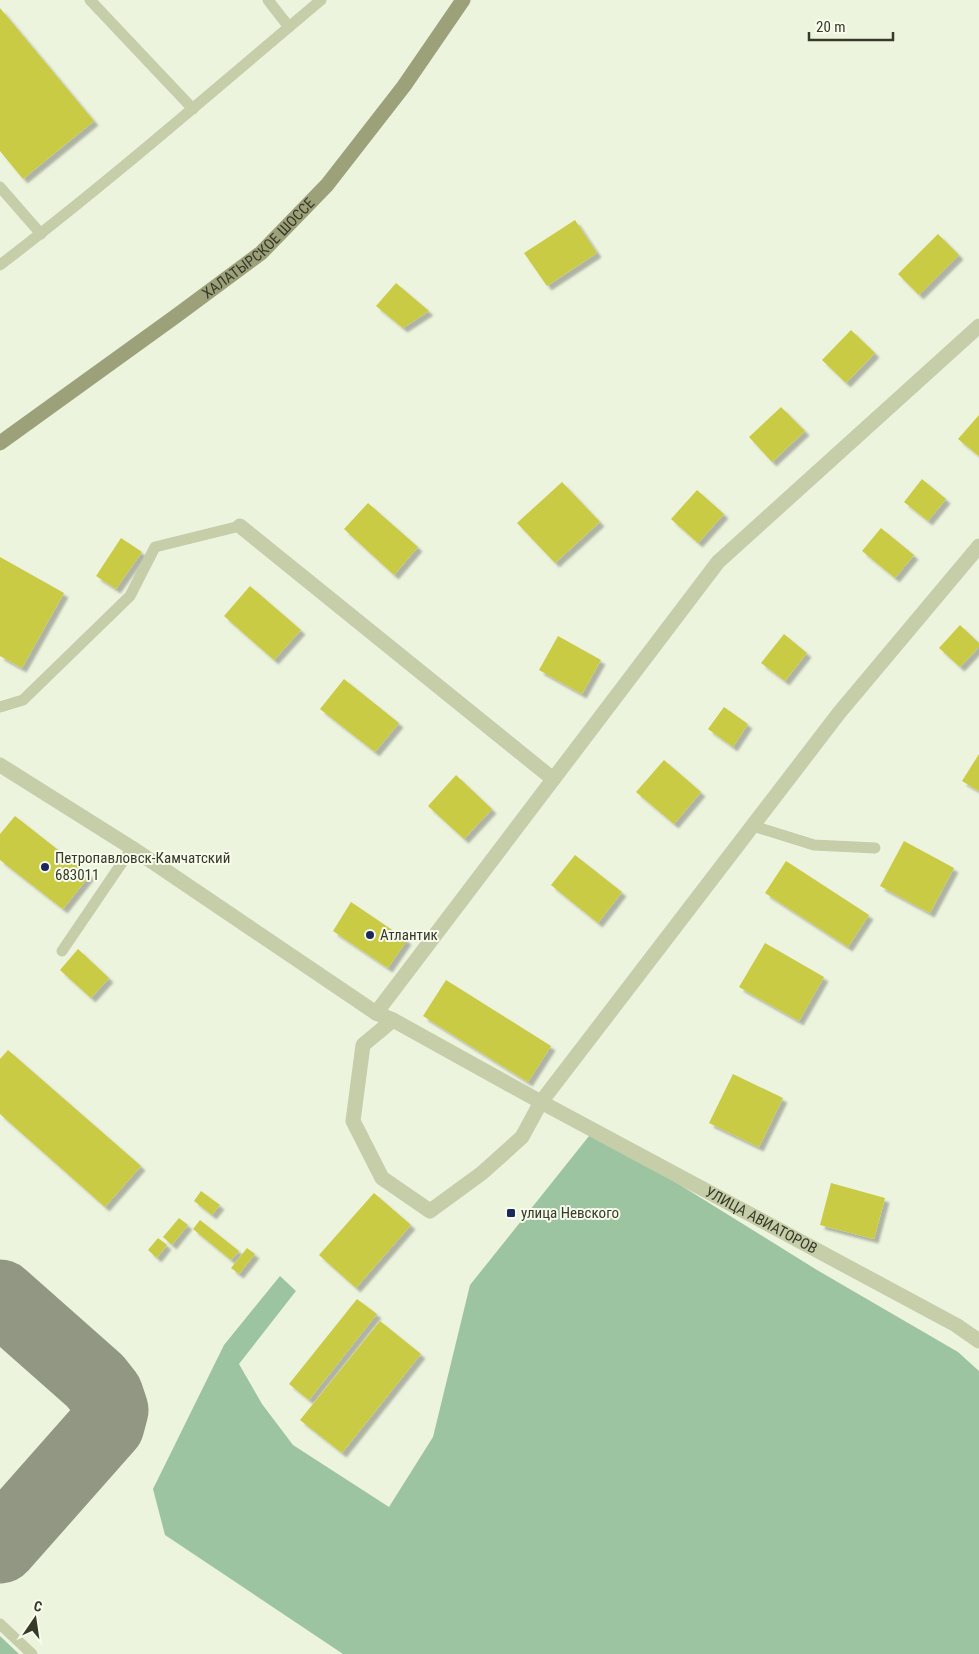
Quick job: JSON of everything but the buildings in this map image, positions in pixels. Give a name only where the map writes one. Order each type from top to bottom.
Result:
[{"type":"street","name":"ХАЛАТЫРСКОЕ ШОССЕ","points":[[0,443],[260,253],[327,185],[404,86],[463,0]]},
{"type":"street","points":[[376,1014],[718,562],[979,326]]},
{"type":"street","points":[[240,526],[553,779]]},
{"type":"street","points":[[393,1020],[363,1045],[353,1121],[382,1178],[430,1210],[482,1173],[522,1137],[541,1102],[839,713],[979,546]]},
{"type":"street","points":[[0,765],[132,848],[376,1014],[393,1020],[541,1102]]},
{"type":"street","name":"УЛИЦА АВИАТОРОВ","points":[[541,1102],[948,1320],[976,1333]]},
{"type":"lane","points":[[90,0],[193,109]]},
{"type":"lane","points":[[268,0],[289,27]]},
{"type":"lane","points":[[0,265],[193,109],[321,0]]},
{"type":"lane","points":[[0,187],[40,234]]},
{"type":"lane","points":[[0,707],[24,700],[130,596],[155,547],[240,526]]},
{"type":"lane","points":[[752,826],[814,845],[875,848]]},
{"type":"lane","points":[[62,951],[132,848]]},
{"type":"lane","points":[[0,1624],[32,1654]]},
{"type":"green space","points":[[593,1131],[817,1270],[958,1352],[979,1371],[979,1654],[343,1654],[165,1535],[153,1489],[224,1345],[280,1276],[296,1291],[239,1364],[262,1404],[293,1445],[389,1507],[433,1437],[470,1285]]},
{"type":"green space","points":[[0,1636],[19,1654],[0,1654]]},
{"type":"taxiway","points":[[0,1297],[95,1381],[106,1395],[111,1410],[107,1425],[0,1546]]},
{"type":"place","name":"Петропавловск-Камчатский 683011","points":[[45,867]]},
{"type":"place","name":"Атлантик","points":[[370,935]]},
{"type":"place","name":"улица Невского","points":[[511,1213]]}]
